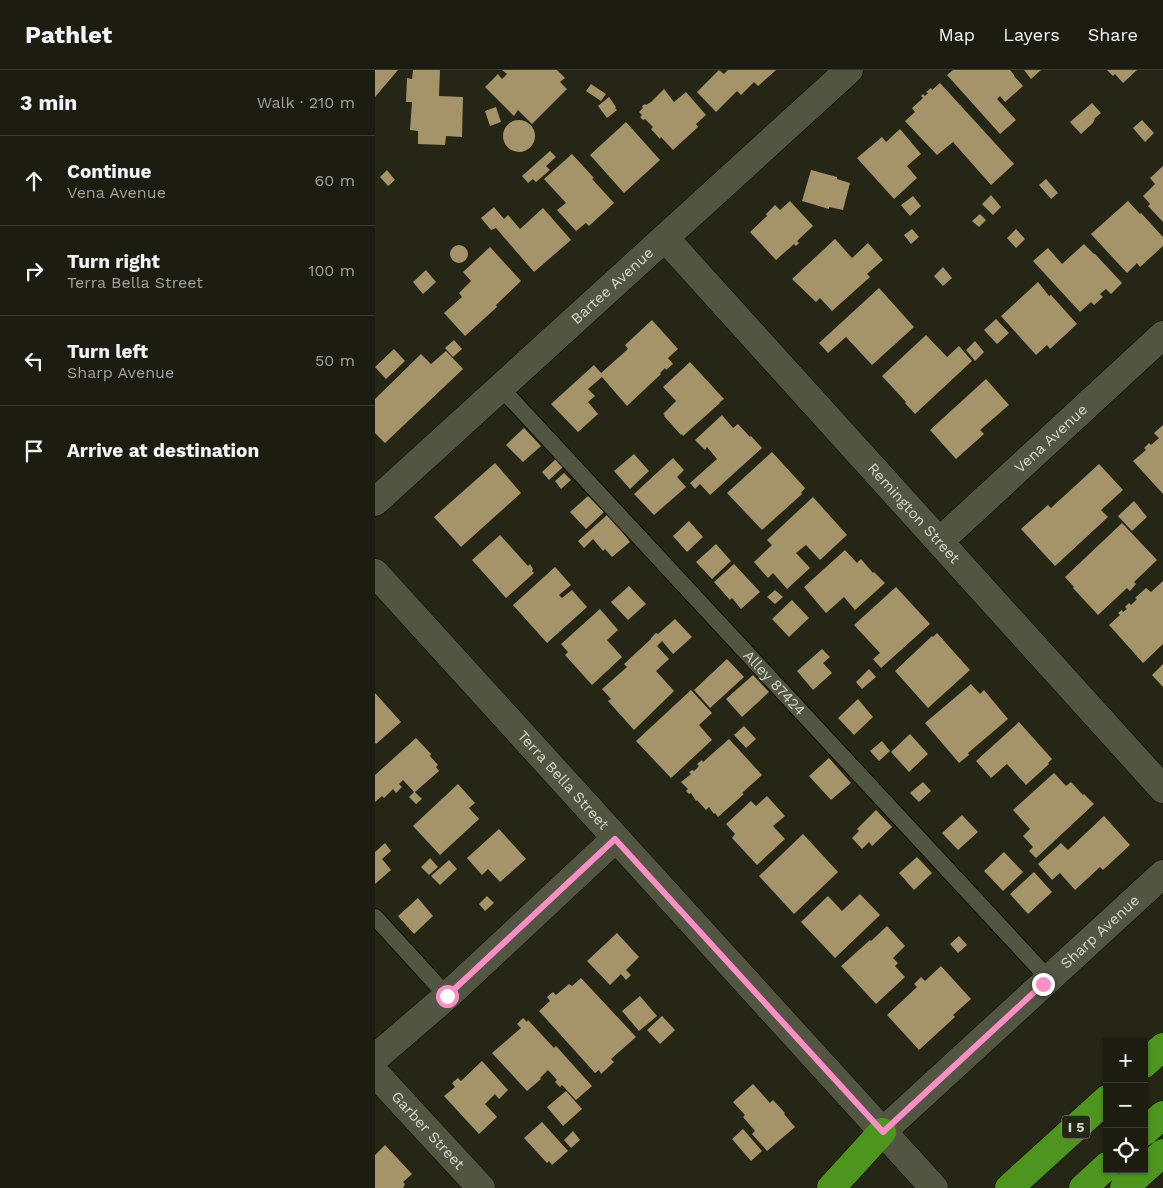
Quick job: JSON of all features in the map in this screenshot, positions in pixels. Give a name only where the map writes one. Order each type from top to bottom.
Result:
[{"type":"highway","points":[[1148,1060],[1163,1047]]},
{"type":"highway","name":"I 5","points":[[1009,1188],[1103,1102]]},
{"type":"highway","points":[[1148,1128],[1163,1115]]},
{"type":"highway","points":[[831,1188],[883,1132]]},
{"type":"highway","points":[[1124,1188],[1163,1153]]},
{"type":"highway","points":[[1083,1188],[1103,1170]]},
{"type":"street","name":"Bartee Avenue","points":[[375,502],[849,70]]},
{"type":"street","name":"Remington Street","points":[[665,238],[1163,789]]},
{"type":"street","name":"Vena Avenue","points":[[940,541],[1163,335]]},
{"type":"street","name":"Terra Bella Street","points":[[375,574],[933,1188]]},
{"type":"street","points":[[375,1058],[447,996],[615,839]]},
{"type":"street","name":"Sharp Avenue","points":[[883,1132],[1163,874]]},
{"type":"street","name":"Garber Street","points":[[375,1072],[481,1188]]},
{"type":"lane","name":"Alley 87424","points":[[501,388],[1049,979]]},
{"type":"lane","points":[[375,917],[447,996]]},
{"type":"building","points":[[375,70],[398,70],[375,97]]},
{"type":"building","points":[[413,70],[440,70],[439,96],[463,97],[462,137],[446,136],[445,145],[418,144],[418,131],[410,130],[412,102],[406,102],[407,78],[412,79]]},
{"type":"building","points":[[502,70],[557,70],[565,78],[560,82],[567,89],[532,124],[518,110],[514,116],[485,87],[498,74],[502,79],[507,74]]},
{"type":"building","points":[[719,70],[724,74],[728,70],[776,70],[758,86],[754,82],[741,95],[737,91],[716,112],[697,92]]},
{"type":"building","points":[[953,70],[1010,70],[1023,86],[1005,102],[1000,96],[997,99],[1016,120],[1000,134],[947,75]]},
{"type":"building","points":[[1024,70],[1041,70],[1031,79]]},
{"type":"building","points":[[1107,70],[1137,70],[1123,83],[1115,74],[1113,76]]},
{"type":"building","points":[[940,83],[1014,164],[991,185],[953,142],[937,155],[905,121],[915,112],[912,108],[923,98],[921,96],[923,94],[925,96],[928,93],[926,92],[931,88],[932,90]]},
{"type":"building","points":[[591,84],[606,94],[601,101],[586,91]]},
{"type":"building","points":[[664,89],[674,102],[686,92],[706,115],[696,124],[698,127],[673,150],[661,137],[660,139],[651,129],[653,127],[645,119],[643,120],[640,117],[642,115],[639,112],[643,108],[642,106],[651,102]]},
{"type":"building","points":[[609,97],[617,110],[607,118],[598,106]]},
{"type":"building","points":[[1092,103],[1101,113],[1081,134],[1070,122]]},
{"type":"building","points":[[496,107],[501,122],[490,126],[485,111]]},
{"type":"building","points":[[519,120],[525,121],[530,125],[534,130],[534,142],[530,147],[525,151],[519,152],[513,151],[508,147],[504,142],[503,136],[504,130],[508,125],[513,121]]},
{"type":"building","points":[[1142,120],[1154,133],[1145,142],[1133,128]]},
{"type":"building","points":[[626,122],[660,160],[624,193],[590,155]]},
{"type":"building","points":[[900,129],[921,154],[907,166],[917,178],[894,199],[857,158],[882,137],[886,142]]},
{"type":"building","points":[[550,151],[556,157],[546,166],[550,170],[536,182],[533,179],[528,183],[522,176]]},
{"type":"building","points":[[572,154],[614,203],[589,226],[586,223],[576,231],[557,210],[566,203],[544,179]]},
{"type":"building","points":[[1163,166],[1163,222],[1148,206],[1150,204],[1143,196],[1155,184],[1150,178]]},
{"type":"building","points":[[387,170],[395,180],[388,186],[380,177]]},
{"type":"building","points":[[811,170],[837,177],[837,179],[850,183],[843,210],[829,207],[829,209],[802,201]]},
{"type":"building","points":[[1046,179],[1058,193],[1051,199],[1039,185]]},
{"type":"building","points":[[991,195],[1001,207],[993,215],[982,204]]},
{"type":"building","points":[[913,196],[921,206],[910,216],[901,205]]},
{"type":"building","points":[[790,201],[813,226],[797,241],[799,243],[796,246],[794,244],[776,260],[750,232],[767,216],[766,214],[775,205],[780,210]]},
{"type":"building","points":[[1128,201],[1163,237],[1163,246],[1140,267],[1137,263],[1127,273],[1091,234]]},
{"type":"building","points":[[494,207],[504,219],[508,215],[520,229],[543,208],[571,240],[534,272],[496,228],[491,230],[481,218]]},
{"type":"building","points":[[980,214],[986,220],[979,227],[972,221]]},
{"type":"building","points":[[912,229],[919,237],[911,244],[904,235]]},
{"type":"building","points":[[1016,229],[1025,239],[1016,248],[1007,238]]},
{"type":"building","points":[[835,239],[852,258],[868,243],[883,260],[867,274],[870,277],[832,311],[820,298],[816,302],[792,279]]},
{"type":"building","points":[[1084,244],[1122,283],[1111,294],[1106,289],[1100,294],[1103,297],[1094,305],[1091,302],[1080,312],[1033,261],[1048,248],[1062,264]]},
{"type":"building","points":[[459,245],[465,248],[468,254],[465,260],[459,263],[453,260],[450,254],[453,248]]},
{"type":"building","points":[[490,247],[521,281],[496,305],[497,307],[465,336],[444,313],[462,297],[459,293],[471,281],[463,272]]},
{"type":"building","points":[[943,267],[952,278],[943,286],[934,276]]},
{"type":"building","points":[[426,270],[436,282],[423,294],[413,282]]},
{"type":"building","points":[[1038,282],[1077,324],[1050,349],[1047,345],[1036,355],[1001,316]]},
{"type":"building","points":[[879,288],[914,327],[872,365],[846,337],[828,353],[819,343]]},
{"type":"building","points":[[996,319],[1009,333],[997,344],[984,330]]},
{"type":"building","points":[[652,320],[678,349],[668,358],[673,364],[666,370],[665,368],[627,406],[602,377],[588,389],[595,396],[588,402],[598,414],[578,432],[551,404],[594,365],[601,373],[628,349],[625,345]]},
{"type":"building","points":[[926,335],[947,357],[959,346],[972,361],[915,414],[882,376]]},
{"type":"building","points":[[454,340],[462,349],[453,357],[445,348]]},
{"type":"building","points":[[975,341],[984,352],[975,361],[966,350]]},
{"type":"building","points":[[394,349],[405,361],[386,379],[375,367]]},
{"type":"building","points":[[446,351],[463,369],[385,443],[375,433],[375,399],[421,354],[431,364]]},
{"type":"building","points":[[690,362],[724,399],[683,436],[663,414],[676,401],[663,387]]},
{"type":"building","points":[[986,379],[1009,405],[980,430],[984,434],[956,459],[930,430]]},
{"type":"building","points":[[722,415],[733,428],[738,424],[762,448],[710,495],[700,484],[695,489],[690,483],[717,459],[707,447],[705,450],[695,440]]},
{"type":"building","points":[[1163,425],[1163,494],[1133,461],[1146,450],[1144,448],[1149,443],[1151,445],[1159,438],[1154,433]]},
{"type":"building","points":[[524,428],[541,446],[523,462],[506,445]]},
{"type":"building","points":[[772,452],[805,488],[802,494],[762,530],[727,493]]},
{"type":"building","points":[[634,454],[649,471],[630,489],[614,471]]},
{"type":"building","points":[[673,458],[684,470],[677,477],[686,487],[654,515],[634,494]]},
{"type":"building","points":[[556,459],[563,467],[549,480],[542,472]]},
{"type":"building","points":[[495,463],[521,493],[461,547],[434,517]]},
{"type":"building","points":[[1099,464],[1123,490],[1101,510],[1108,517],[1055,566],[1021,529],[1048,505],[1051,508]]},
{"type":"building","points":[[564,473],[571,480],[561,489],[555,481]]},
{"type":"building","points":[[588,496],[604,512],[586,529],[570,512]]},
{"type":"building","points":[[813,497],[847,535],[820,560],[806,545],[796,553],[810,568],[787,589],[773,573],[768,578],[754,562],[772,545],[767,540]]},
{"type":"building","points":[[1134,501],[1147,517],[1132,531],[1118,516]]},
{"type":"building","points":[[607,515],[630,542],[612,557],[605,549],[603,551],[593,539],[584,548],[578,541]]},
{"type":"building","points":[[689,521],[703,537],[687,552],[673,536]]},
{"type":"building","points":[[1122,523],[1157,560],[1134,582],[1136,584],[1130,591],[1127,588],[1098,615],[1065,577]]},
{"type":"building","points":[[500,535],[528,566],[530,564],[534,573],[506,598],[472,560]]},
{"type":"building","points":[[716,544],[731,561],[712,579],[696,562]]},
{"type":"building","points":[[845,550],[857,563],[861,559],[885,583],[855,610],[844,597],[826,613],[804,587]]},
{"type":"building","points":[[734,564],[760,592],[741,609],[714,582]]},
{"type":"building","points":[[555,567],[571,585],[559,595],[562,598],[572,590],[587,607],[547,643],[513,605]]},
{"type":"building","points":[[1163,581],[1163,644],[1143,663],[1109,625],[1120,615],[1118,613],[1127,609],[1125,607],[1129,603],[1131,605],[1137,599],[1135,598],[1146,588],[1151,592]]},
{"type":"building","points":[[629,586],[646,604],[628,620],[611,602]]},
{"type":"building","points":[[896,587],[930,624],[881,668],[873,659],[880,653],[854,625]]},
{"type":"building","points":[[775,590],[783,597],[775,604],[767,597]]},
{"type":"building","points":[[792,600],[809,618],[789,637],[772,619]]},
{"type":"building","points":[[600,609],[618,630],[607,640],[622,657],[592,685],[565,655],[568,652],[561,644]]},
{"type":"building","points":[[675,619],[692,637],[673,654],[662,641],[657,646],[669,659],[656,671],[674,691],[634,730],[608,701],[611,699],[602,689],[627,667],[624,664],[656,633],[658,634]]},
{"type":"building","points":[[937,633],[970,670],[928,708],[895,671]]},
{"type":"building","points":[[822,649],[830,657],[823,663],[832,673],[813,690],[797,671]]},
{"type":"building","points":[[727,659],[744,677],[710,708],[694,690]]},
{"type":"building","points":[[1163,664],[1163,687],[1152,675]]},
{"type":"building","points":[[869,669],[876,677],[862,689],[856,682]]},
{"type":"building","points":[[753,675],[769,692],[742,717],[726,699]]},
{"type":"building","points":[[971,684],[980,694],[984,690],[1008,719],[959,763],[925,723]]},
{"type":"building","points":[[691,690],[712,713],[699,725],[712,740],[671,778],[636,741]]},
{"type":"building","points":[[375,693],[401,722],[376,744],[375,743]]},
{"type":"building","points":[[858,699],[873,717],[854,735],[838,718]]},
{"type":"building","points":[[1019,722],[1052,759],[1026,785],[1007,764],[991,778],[976,761]]},
{"type":"building","points":[[744,726],[756,739],[746,748],[734,735]]},
{"type":"building","points":[[910,734],[928,754],[909,772],[891,752]]},
{"type":"building","points":[[416,738],[431,754],[430,756],[438,765],[436,767],[439,771],[415,792],[422,799],[416,804],[409,797],[414,792],[403,780],[399,784],[402,787],[396,793],[393,789],[384,798],[382,796],[375,802],[375,775]]},
{"type":"building","points":[[729,739],[762,775],[718,817],[709,807],[706,810],[696,801],[691,793],[689,794],[686,791],[688,789],[681,782],[691,774],[689,772],[694,771],[699,766],[697,764],[702,760],[703,762]]},
{"type":"building","points":[[882,741],[890,751],[879,761],[870,751]]},
{"type":"building","points":[[829,758],[851,783],[831,800],[809,776]]},
{"type":"building","points":[[1054,773],[1066,786],[1071,782],[1094,804],[1036,858],[1029,851],[1033,847],[1023,836],[1030,829],[1013,810]]},
{"type":"building","points":[[923,782],[931,791],[919,802],[910,793]]},
{"type":"building","points":[[458,784],[475,803],[469,808],[479,819],[440,855],[413,826]]},
{"type":"building","points":[[767,796],[785,816],[773,826],[785,839],[757,865],[732,838],[735,834],[726,824],[751,801],[756,806]]},
{"type":"building","points":[[876,810],[892,827],[872,846],[869,842],[862,849],[852,838],[859,831],[857,829]]},
{"type":"building","points":[[962,815],[978,832],[958,850],[942,833]]},
{"type":"building","points":[[1104,816],[1130,845],[1103,870],[1100,867],[1075,890],[1060,873],[1052,880],[1038,864],[1061,843],[1068,850]]},
{"type":"building","points":[[499,829],[526,859],[500,882],[488,869],[482,875],[467,858]]},
{"type":"building","points":[[803,834],[838,872],[794,914],[759,876]]},
{"type":"building","points":[[385,843],[391,851],[382,859],[391,870],[375,884],[375,852]]},
{"type":"building","points":[[1004,852],[1023,872],[1003,891],[984,871]]},
{"type":"building","points":[[917,857],[932,873],[914,890],[899,873]]},
{"type":"building","points":[[430,858],[438,867],[429,875],[421,867]]},
{"type":"building","points":[[449,860],[457,869],[440,885],[431,876]]},
{"type":"building","points":[[1034,872],[1052,892],[1028,914],[1010,894]]},
{"type":"building","points":[[860,894],[880,915],[835,958],[801,922],[828,896],[842,911]]},
{"type":"building","points":[[487,896],[494,903],[485,911],[479,904]]},
{"type":"building","points":[[418,898],[433,916],[414,934],[398,916]]},
{"type":"building","points":[[887,926],[905,946],[893,958],[898,963],[895,966],[905,977],[876,1004],[841,966]]},
{"type":"building","points":[[617,933],[639,957],[626,970],[631,975],[626,980],[621,974],[610,985],[587,961]]},
{"type":"building","points":[[959,936],[967,945],[958,953],[950,944]]},
{"type":"building","points":[[941,966],[971,999],[953,1015],[955,1017],[919,1050],[887,1015],[917,987],[914,984],[921,977],[925,981]]},
{"type":"building","points":[[581,978],[636,1037],[611,1059],[614,1062],[601,1074],[599,1070],[595,1073],[539,1011],[550,1001],[547,997],[553,992],[556,995],[569,984],[572,986]]},
{"type":"building","points":[[640,996],[657,1016],[639,1031],[622,1011]]},
{"type":"building","points":[[662,1016],[675,1030],[660,1044],[647,1030]]},
{"type":"building","points":[[523,1018],[527,1022],[528,1020],[554,1048],[556,1046],[592,1086],[576,1100],[562,1085],[560,1087],[555,1082],[557,1080],[548,1070],[527,1091],[492,1053],[521,1028],[517,1024]]},
{"type":"building","points":[[482,1061],[508,1090],[499,1099],[495,1094],[485,1104],[497,1117],[479,1134],[444,1096],[455,1087],[452,1083],[458,1078],[461,1081]]},
{"type":"building","points":[[753,1084],[770,1103],[773,1100],[795,1127],[767,1151],[752,1134],[755,1131],[743,1117],[745,1115],[733,1102]]},
{"type":"building","points":[[566,1091],[582,1109],[563,1126],[547,1107]]},
{"type":"building","points":[[542,1122],[568,1151],[552,1165],[549,1161],[547,1163],[524,1138]]},
{"type":"building","points":[[743,1129],[762,1151],[751,1161],[732,1139]]},
{"type":"building","points":[[573,1131],[580,1140],[571,1148],[564,1140]]},
{"type":"building","points":[[385,1145],[412,1174],[403,1182],[405,1184],[403,1188],[375,1188],[375,1155]]},
{"type":"route","points":[[447,996],[615,839],[883,1132],[1043,984]]}]
